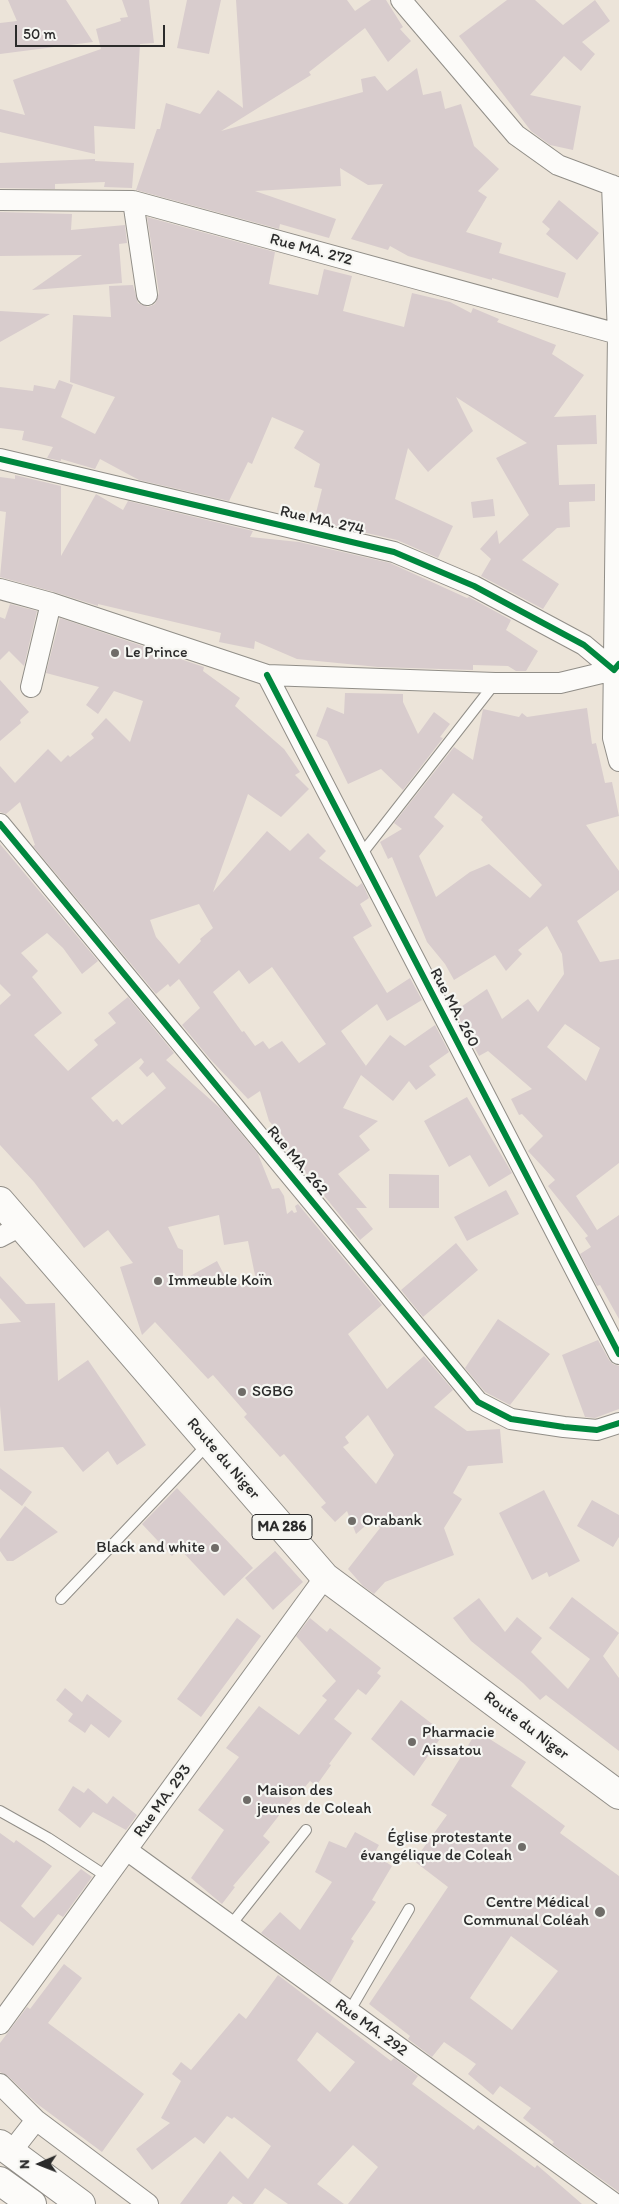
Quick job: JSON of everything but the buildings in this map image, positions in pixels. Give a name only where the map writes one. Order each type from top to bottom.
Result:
[{"type":"main road","name":"Route du Niger","points":[[0,1202],[10,1231],[209,1443],[325,1577],[619,1795]]},
{"type":"main road","points":[[5,2148],[81,2204]]},
{"type":"main road","points":[[0,2181],[32,2204]]},
{"type":"street","points":[[401,0],[516,134],[558,165],[617,184],[617,669],[613,738],[619,761]]},
{"type":"street","name":"Rue MA. 272","points":[[0,200],[133,201],[618,334]]},
{"type":"street","points":[[133,201],[147,295]]},
{"type":"street","name":"Rue MA. 274","points":[[0,459],[394,552],[482,590],[584,645],[617,669]]},
{"type":"street","points":[[0,589],[267,675],[495,683],[560,683],[617,669]]},
{"type":"street","points":[[32,687],[50,604]]},
{"type":"street","name":"Rue MA. 260","points":[[267,675],[619,1354]]},
{"type":"street","name":"Rue MA. 262","points":[[0,824],[478,1402],[511,1419],[564,1428],[597,1430],[619,1423]]},
{"type":"street","name":"Rue MA. 293","points":[[0,2024],[106,1876],[128,1851],[325,1577]]},
{"type":"street","name":"Rue MA. 292","points":[[128,1851],[615,2204]]},
{"type":"street","points":[[0,2084],[36,2120],[148,2204]]},
{"type":"street","points":[[5,2148],[36,2120]]},
{"type":"lane","points":[[360,856],[495,683]]},
{"type":"lane","points":[[61,1600],[209,1443]]},
{"type":"lane","points":[[0,1811],[48,1838],[106,1876]]},
{"type":"lane","points":[[230,1926],[306,1830]]},
{"type":"lane","points":[[349,2012],[409,1909]]},
{"type":"cycle path","points":[[0,459],[394,552],[474,586],[584,645],[614,670],[619,664]]},
{"type":"cycle path","points":[[267,675],[619,1354]]},
{"type":"cycle path","points":[[0,824],[478,1402],[511,1419],[564,1427],[597,1430],[619,1423]]},
{"type":"place","name":"Le Prince","points":[[115,653]]},
{"type":"place","name":"Immeuble Koïn","points":[[158,1281]]},
{"type":"place","name":"SGBG","points":[[242,1392]]},
{"type":"place","name":"Orabank","points":[[352,1521]]},
{"type":"place","name":"Black and white","points":[[215,1548]]},
{"type":"place","name":"Pharmacie Aissatou","points":[[412,1742]]},
{"type":"place","name":"Maison des jeunes de Coleah","points":[[247,1800]]},
{"type":"place","name":"Église protestante évangélique de Coleah","points":[[522,1847]]},
{"type":"place","name":"Centre Médical Communal Coléah","points":[[600,1912]]}]
